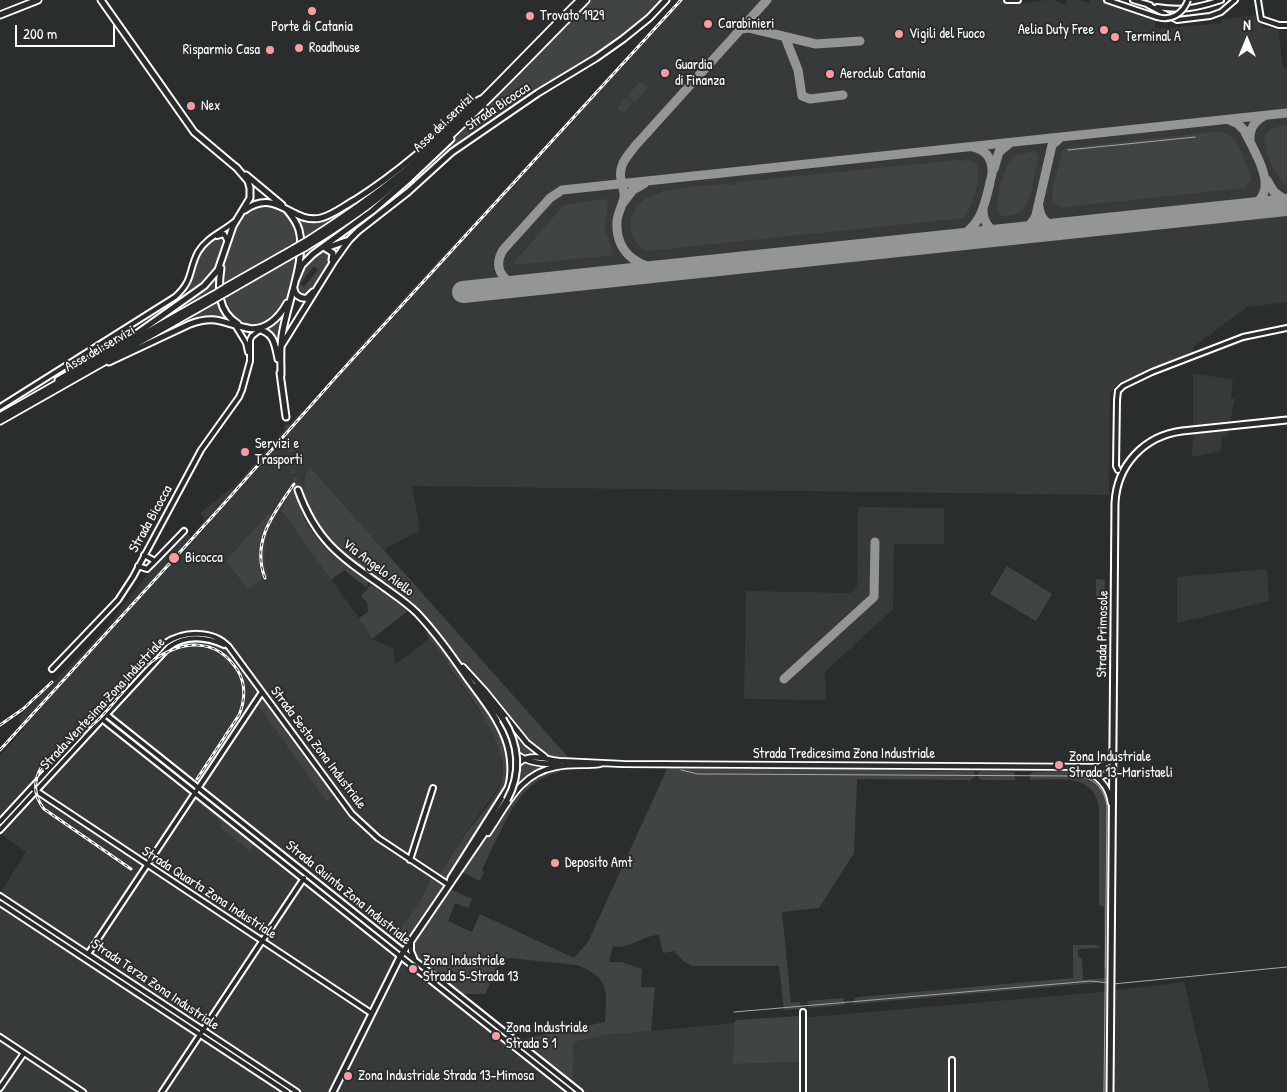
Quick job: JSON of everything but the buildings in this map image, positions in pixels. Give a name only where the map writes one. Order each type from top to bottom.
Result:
[{"type":"main road","points":[[0,15],[38,0]]},
{"type":"main road","points":[[100,0],[194,132],[285,207],[301,217],[310,219],[322,218],[366,193],[432,141],[481,98]]},
{"type":"main road","name":"Asse dei servizi","points":[[306,244],[399,176],[444,136],[580,0]]},
{"type":"main road","name":"Asse dei servizi","points":[[306,244],[355,215],[427,157],[586,0]]},
{"type":"main road","name":"Strada Bicocca","points":[[349,240],[408,192],[452,152],[538,93],[616,44],[636,29],[666,0]]},
{"type":"main road","points":[[296,279],[304,262],[319,249],[357,223],[410,178],[483,108],[495,91]]},
{"type":"main road","points":[[40,393],[67,374],[132,337],[204,286],[218,270],[227,240],[238,217],[248,203],[250,188],[245,176],[236,167]]},
{"type":"main road","points":[[238,217],[248,208],[269,202],[285,207],[300,232],[300,250],[296,279],[284,322],[280,348],[281,375]]},
{"type":"main road","points":[[319,249],[349,240]]},
{"type":"main road","points":[[280,348],[349,240]]},
{"type":"main road","points":[[213,298],[306,244]]},
{"type":"main road","points":[[325,248],[330,249],[334,255],[325,275]]},
{"type":"main road","points":[[222,258],[219,294],[222,306],[231,320],[248,328]]},
{"type":"main road","points":[[294,286],[296,294],[304,298],[317,288]]},
{"type":"main road","points":[[258,329],[278,317],[292,294]]},
{"type":"main road","name":"Asse dei servizi","points":[[0,416],[213,298]]},
{"type":"main road","name":"Asse dei servizi","points":[[0,421],[213,298]]},
{"type":"main road","points":[[73,379],[196,322],[213,319],[222,320],[236,326],[258,329],[269,333],[274,340],[281,375],[286,417]]},
{"type":"main road","name":"Strada Primosole","points":[[1110,1092],[1116,498],[1118,482],[1127,465],[1139,450],[1152,440],[1165,434],[1287,420]]},
{"type":"main road","name":"Via Angelo Aiello","points":[[298,490],[314,526],[329,545],[349,563],[410,607],[454,658]]},
{"type":"main road","points":[[333,1092],[402,954],[507,800],[515,778],[517,755],[513,738],[503,719],[454,658]]},
{"type":"main road","points":[[449,884],[504,796],[510,782],[507,742],[499,724],[454,658]]},
{"type":"street","points":[[1007,0],[1018,0]]},
{"type":"street","points":[[1107,0],[1157,17],[1168,18],[1175,16],[1183,9],[1188,0]]},
{"type":"street","points":[[1133,0],[1148,5],[1177,20],[1210,16],[1221,12],[1235,0]]},
{"type":"street","points":[[1168,8],[1192,6],[1212,0]]},
{"type":"street","points":[[1148,5],[1174,10],[1192,8],[1221,0]]},
{"type":"street","points":[[1258,0],[1261,19],[1279,25],[1287,25]]},
{"type":"street","points":[[0,406],[175,297],[188,282],[199,252],[210,239],[238,217]]},
{"type":"street","points":[[210,239],[222,234],[225,235],[227,240]]},
{"type":"street","points":[[231,320],[246,343],[248,366]]},
{"type":"street","points":[[1118,470],[1116,466],[1117,400],[1118,391],[1123,386],[1152,372],[1243,337],[1287,328]]},
{"type":"street","points":[[248,366],[252,336],[258,329]]},
{"type":"street","name":"Strada Bicocca","points":[[52,669],[108,613],[118,600],[201,450],[242,390],[248,366]]},
{"type":"street","points":[[138,566],[147,570],[184,531]]},
{"type":"street","points":[[144,555],[155,561]]},
{"type":"street","name":"Strada Ventesima Zona Industriale","points":[[0,822],[33,789],[58,768],[102,719],[104,713],[164,644],[182,635],[195,634],[213,637],[223,642],[229,648]]},
{"type":"street","name":"Strada Ventesima Zona Industriale","points":[[0,830],[46,772],[98,716],[104,713],[169,647],[195,638],[209,640],[229,648]]},
{"type":"street","name":"Strada Sesta Zona Industriale","points":[[229,648],[352,814],[378,838],[449,884]]},
{"type":"street","points":[[148,661],[152,664]]},
{"type":"street","points":[[463,667],[485,691],[526,743],[539,754],[551,760]]},
{"type":"street","points":[[85,959],[262,692]]},
{"type":"street","name":"Strada Quinta Zona Industriale","points":[[104,713],[307,874],[571,1092]]},
{"type":"street","name":"Strada Quinta Zona Industriale","points":[[98,716],[303,879],[402,954],[415,960],[580,1092]]},
{"type":"street","points":[[507,742],[512,750],[525,759],[539,764],[592,765]]},
{"type":"street","points":[[144,752],[148,748]]},
{"type":"street","points":[[1097,767],[1108,762],[1113,752]]},
{"type":"street","points":[[510,782],[516,765],[525,759],[534,757],[551,760],[610,763]]},
{"type":"street","points":[[474,849],[517,790],[531,776],[556,767],[610,763]]},
{"type":"street","name":"Strada Tredicesima Zona Industriale","points":[[610,763],[1097,767]]},
{"type":"street","points":[[54,764],[58,768]]},
{"type":"street","points":[[1078,767],[1094,775],[1108,790],[1112,816]]},
{"type":"street","points":[[1097,767],[1104,768],[1113,773]]},
{"type":"street","points":[[46,772],[50,776]]},
{"type":"street","points":[[1094,775],[1104,776],[1113,773]]},
{"type":"street","points":[[410,860],[433,788]]},
{"type":"street","name":"Strada Quarta Zona Industriale","points":[[33,789],[371,1013]]},
{"type":"street","points":[[4,818],[8,822]]},
{"type":"street","points":[[285,864],[289,860]]},
{"type":"street","points":[[162,1092],[307,874]]},
{"type":"street","name":"Strada Terza Zona Industriale","points":[[0,896],[297,1092]]},
{"type":"street","points":[[2,904],[6,901]]},
{"type":"street","name":"Strada Terza Zona Industriale","points":[[2,904],[199,1036],[287,1092]]},
{"type":"street","points":[[411,941],[411,954],[415,960]]},
{"type":"street","points":[[70,949],[73,944]]},
{"type":"street","points":[[148,1001],[151,996]]},
{"type":"street","points":[[803,1012],[803,1092]]},
{"type":"street","points":[[0,1037],[83,1092]]},
{"type":"street","points":[[0,1088],[24,1053]]},
{"type":"street","points":[[952,1060],[952,1092]]},
{"type":"street","points":[[279,1087],[283,1083]]},
{"type":"shaded area","points":[[590,0],[664,0],[641,22],[615,42],[480,129],[448,153],[397,199],[350,234],[329,245],[374,212],[432,160]]},
{"type":"shaded area","points":[[679,0],[1004,0],[1008,5],[1054,0],[1065,5],[1067,0],[1079,0],[1089,3],[1090,0],[1117,0],[1158,14],[1154,25],[1156,29],[1222,23],[1222,19],[1256,15],[1256,21],[1262,21],[1263,28],[1278,27],[1283,69],[1287,68],[1287,302],[1247,307],[1193,347],[1193,352],[1118,383],[1113,391],[1110,392],[1109,495],[412,486],[420,530],[384,550],[310,467],[305,475],[305,488],[289,493],[281,510],[372,639],[393,648],[395,664],[429,639],[449,662],[447,665],[488,724],[500,750],[502,780],[495,793],[464,835],[439,875],[431,879],[416,908],[392,940],[571,1082],[574,1042],[606,1035],[734,1023],[733,1064],[799,1062],[800,1018],[1101,992],[1184,982],[1210,1092],[0,1092],[0,893],[26,852],[2,835],[172,649],[163,641],[155,648],[153,647],[149,655],[0,818],[0,756],[24,729],[18,718],[103,632],[150,571],[170,549],[186,533],[191,537],[205,519],[200,513],[236,484],[346,364],[354,352]],"holes":[[[273,516],[267,531],[264,564],[268,576],[226,561]]]},
{"type":"shaded area","points":[[640,82],[648,88],[635,103],[627,96]]},
{"type":"shaded area","points":[[626,98],[632,103],[623,113],[617,108]]},
{"type":"shaded area","points":[[1287,124],[1287,183],[1285,184],[1270,162],[1264,136],[1269,130]]},
{"type":"shaded area","points":[[1220,132],[1229,135],[1238,145],[1251,180],[1244,188],[1065,207],[1060,207],[1053,202],[1052,193],[1062,152],[1065,148]]},
{"type":"shaded area","points":[[1035,151],[1038,159],[1027,202],[1019,212],[1002,216],[999,214],[998,208],[999,193],[1010,161],[1014,156]]},
{"type":"shaded area","points":[[958,160],[972,161],[977,165],[978,171],[973,200],[963,218],[646,251],[637,244],[632,234],[633,212],[641,202],[653,195],[668,190],[728,184],[734,186],[738,182]]},
{"type":"shaded area","points":[[408,164],[307,249],[362,214],[414,173],[367,213],[309,254],[299,266],[302,241],[293,214],[321,220]]},
{"type":"shaded area","points":[[606,199],[608,202],[605,229],[613,255],[516,265],[515,261],[564,205]]},
{"type":"shaded area","points":[[262,205],[283,209],[295,225],[298,248],[295,274],[286,299],[273,318],[256,326],[238,321],[231,316],[224,304],[222,283],[225,257],[233,232],[245,214]],"holes":[[[293,246],[293,258],[227,295]]]},
{"type":"shaded area","points":[[221,236],[224,239],[217,264],[211,276],[196,290],[163,310],[163,308],[188,288],[202,250],[207,244]]},
{"type":"shaded area","points":[[322,250],[329,251],[332,256],[310,293],[303,297],[298,295],[297,281],[302,269]],"holes":[[[314,266],[318,270],[304,287],[300,284]]]},
{"type":"shaded area","points":[[218,273],[217,292],[219,303],[224,314],[229,319],[211,317],[194,320],[136,347],[213,303],[212,292],[142,332],[206,287]]},
{"type":"shaded area","points":[[283,314],[279,338],[276,340],[270,331],[265,328]]},
{"type":"shaded area","points":[[1193,374],[1233,379],[1231,399],[1235,399],[1230,421],[1193,426]]},
{"type":"shaded area","points":[[1228,430],[1227,436],[1222,436],[1221,451],[1192,457],[1193,434]]},
{"type":"shaded area","points":[[310,467],[568,757],[609,760],[550,758],[528,743],[419,611],[345,556],[319,529],[299,490],[305,488],[305,475]]},
{"type":"shaded area","points":[[295,491],[304,518],[316,537],[340,561],[368,581],[367,588],[344,570],[331,580],[281,510],[289,493]]},
{"type":"shaded area","points":[[858,507],[944,508],[944,544],[894,544],[893,609],[825,672],[826,700],[744,699],[746,591],[851,593],[857,586]]},
{"type":"shaded area","points":[[269,513],[273,516],[264,553],[268,576],[248,589],[226,561]]},
{"type":"shaded area","points":[[1007,566],[1052,594],[1036,621],[990,594]]},
{"type":"shaded area","points":[[1267,569],[1269,601],[1177,623],[1177,577]]},
{"type":"shaded area","points":[[1096,579],[1105,580],[1104,600],[1096,599]]},
{"type":"shaded area","points":[[371,585],[391,597],[408,611],[372,639],[359,618],[368,612],[367,602],[361,596]]},
{"type":"shaded area","points":[[426,632],[457,666],[488,708],[500,731],[507,753],[508,775],[502,796],[446,879],[439,875],[464,836],[486,809],[496,793],[502,779],[502,765],[499,750],[485,718],[447,664],[449,662],[429,639]]},
{"type":"shaded area","points":[[483,696],[505,718],[526,745],[542,757],[524,758],[511,748]]},
{"type":"shaded area","points":[[263,698],[333,794],[327,802],[258,705]]},
{"type":"shaded area","points":[[525,760],[556,765],[541,770],[530,777],[510,797],[517,782],[519,763]]},
{"type":"shaded area","points":[[557,768],[574,768],[544,778],[521,796],[497,838],[482,870],[484,872],[480,881],[462,872],[521,787],[538,774]]},
{"type":"shaded area","points":[[669,768],[973,771],[975,777],[969,783],[969,780],[857,779],[854,853],[819,908],[782,912],[791,1003],[800,1002],[801,1009],[784,1010],[779,966],[692,966],[684,962],[674,951],[663,953],[659,935],[647,937],[625,946],[613,946],[609,962],[621,962],[642,969],[641,987],[655,987],[651,1031],[606,1035],[574,1042],[572,1083],[519,1040],[605,1022],[606,993],[601,980],[596,975],[577,965],[509,958],[500,962],[485,994],[461,994],[415,957],[412,946],[450,889],[472,899],[468,908],[455,903],[448,921],[472,932],[480,914],[574,958],[588,942]]},
{"type":"shaded area","points":[[981,771],[1013,772],[1015,780],[981,780],[978,777],[978,773]]},
{"type":"shaded area","points":[[1059,771],[1083,774],[1093,778],[1101,785],[1107,795],[1109,810],[1108,968],[1104,968],[1104,907],[1099,905],[1099,809],[1096,797],[1091,789],[1073,781],[1062,779],[1030,780],[1030,774],[1033,772]]},
{"type":"shaded area","points":[[196,797],[254,844],[250,851],[220,827],[223,823],[195,801]]},
{"type":"shaded area","points":[[433,878],[442,884],[442,888],[403,946],[398,945],[391,940],[416,908]]},
{"type":"shaded area","points":[[1073,945],[1099,945],[1100,948],[1078,949],[1078,956],[1082,959],[1083,980],[1108,978],[1108,982],[853,1004],[855,998],[859,997],[1073,978]]},
{"type":"shaded area","points":[[843,998],[845,1005],[809,1008],[807,1001]]},
{"type":"shaded area","points":[[799,1016],[799,1062],[733,1064],[734,1023],[736,1020]]},
{"type":"waterway","points":[[1068,150],[1195,137]]},
{"type":"waterway","points":[[681,770],[698,774],[1076,776],[1088,779],[1098,785],[1104,794],[1107,806],[1104,1092]]},
{"type":"waterway","points":[[1113,984],[1287,967]]},
{"type":"waterway","points":[[734,1012],[1091,981],[1109,983]]},
{"type":"taxiway","points":[[673,269],[662,269],[641,264],[626,252],[621,243],[617,221],[624,198],[620,174],[622,165],[636,145],[767,0]]},
{"type":"taxiway","points":[[741,29],[749,28],[816,44],[860,41]]},
{"type":"taxiway","points":[[785,37],[798,70],[802,96],[810,99],[843,95]]},
{"type":"taxiway","points":[[519,286],[503,276],[499,267],[500,256],[503,250],[550,198],[562,190],[1287,113]]},
{"type":"taxiway","points":[[1250,142],[1252,127],[1264,116]]},
{"type":"taxiway","points":[[1229,120],[1238,124],[1244,130],[1261,166],[1265,188],[1261,198],[1252,205],[1237,210]]},
{"type":"taxiway","points":[[1012,234],[1027,228],[1036,215],[1052,145],[1060,138]]},
{"type":"taxiway","points":[[994,169],[999,152],[1010,143]]},
{"type":"taxiway","points":[[952,240],[962,235],[976,222],[981,213],[992,174],[988,156],[978,148],[973,147]]},
{"type":"taxiway","points":[[1267,180],[1274,192],[1287,201]]},
{"type":"taxiway","points":[[623,203],[633,190],[645,183]]},
{"type":"taxiway","points":[[1039,207],[1043,218],[1050,225],[1072,227]]},
{"type":"taxiway","points":[[983,210],[985,220],[990,228],[994,231],[1008,234]]},
{"type":"taxiway","points":[[784,679],[874,597],[875,542]]},
{"type":"runway","points":[[463,292],[1287,205]]},
{"type":"tunnel","points":[[286,417],[293,472],[298,490]]},
{"type":"railway","points":[[0,750],[221,507],[337,376],[681,0]]},
{"type":"railway","points":[[265,578],[261,565],[263,540],[272,517],[294,484]]},
{"type":"railway","points":[[59,749],[99,719],[137,675],[151,662],[174,649],[198,645],[209,647],[229,660],[238,671],[242,681],[243,698],[239,715],[197,779]]},
{"type":"railway","points":[[0,725],[23,709],[52,682]]},
{"type":"railway","points":[[42,766],[37,777],[36,793],[44,809],[131,869]]},
{"type":"place","name":"Porte di Catania","points":[[312,11]]},
{"type":"place","name":"Trovato 1929","points":[[530,16]]},
{"type":"place","name":"Carabinieri","points":[[708,24]]},
{"type":"place","name":"Aelia Duty Free","points":[[1104,30]]},
{"type":"place","name":"Vigili del Fuoco","points":[[899,34]]},
{"type":"place","name":"Terminal A","points":[[1115,37]]},
{"type":"place","name":"Roadhouse","points":[[299,48]]},
{"type":"place","name":"Risparmio Casa","points":[[270,50]]},
{"type":"place","name":"Guardia di Finanza","points":[[665,73]]},
{"type":"place","name":"Aeroclub Catania","points":[[830,74]]},
{"type":"place","name":"Nex","points":[[191,106]]},
{"type":"place","name":"Servizi e Trasporti","points":[[245,452]]},
{"type":"place","name":"Bicocca","points":[[174,558]]},
{"type":"place","name":"Zona Industriale Strada 13-Maristaeli","points":[[1059,765]]},
{"type":"place","name":"Deposito Amt","points":[[555,863]]},
{"type":"place","name":"Zona Industriale Strada 5-Strada 13","points":[[413,969]]},
{"type":"place","name":"Zona Industriale Strada 5 1","points":[[496,1036]]},
{"type":"place","name":"Zona Industriale Strada 13-Mimosa","points":[[348,1076]]}]
